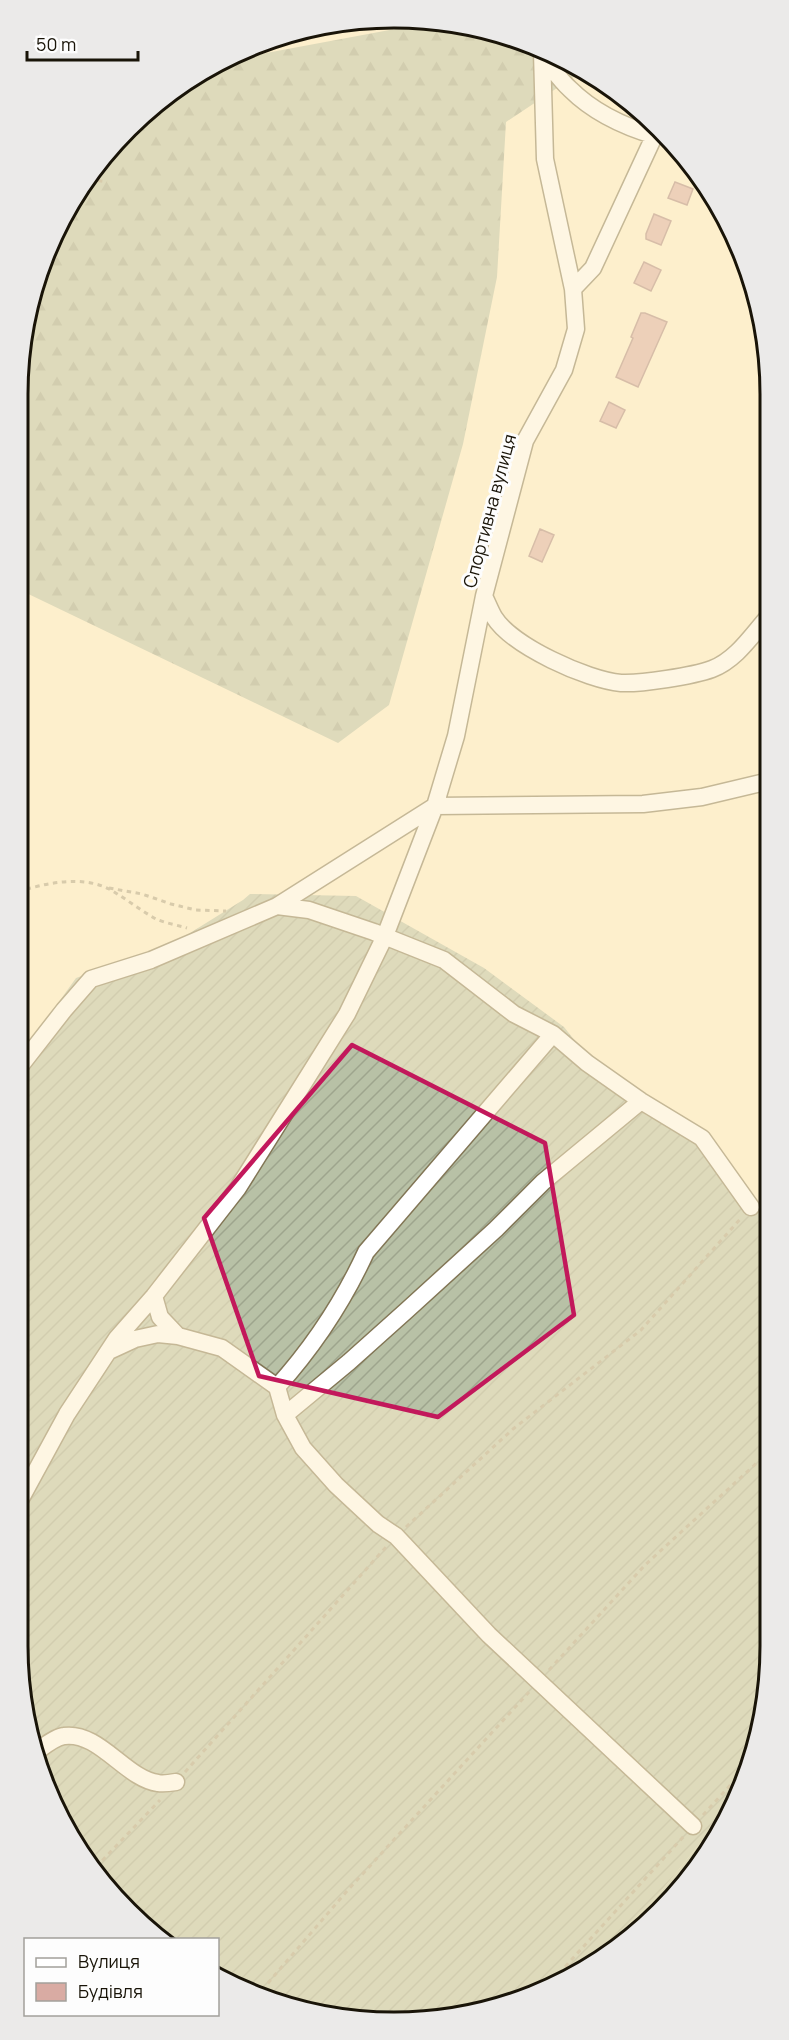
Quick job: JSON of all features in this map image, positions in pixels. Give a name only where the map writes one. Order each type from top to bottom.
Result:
[{"type":"street","name":"Спортивна вулиця","points":[[543,60],[545,159],[573,289],[576,329],[564,370],[525,441],[484,596],[494,618],[524,645],[568,668],[622,683],[672,678],[713,669],[736,653],[760,626]]},
{"type":"street","points":[[550,63],[570,89],[586,102],[637,130],[649,132]]},
{"type":"street","points":[[573,289],[593,268],[655,138]]},
{"type":"street","points":[[28,1486],[67,1414],[117,1338],[154,1296],[238,1188],[347,1014],[385,936],[435,806],[456,736],[484,596]]},
{"type":"street","points":[[28,1056],[91,979],[151,960],[277,906],[435,806],[643,804],[702,797],[760,783]]},
{"type":"street","points":[[277,906],[309,910],[385,936],[444,960],[514,1014],[554,1034],[587,1063],[641,1101],[702,1138],[751,1207]]},
{"type":"street","points":[[277,1387],[304,1357],[326,1327],[355,1277],[366,1252],[554,1034]]},
{"type":"street","points":[[285,1415],[366,1348],[496,1229],[543,1182],[641,1101]]},
{"type":"street","points":[[154,1296],[160,1317],[178,1336]]},
{"type":"street","points":[[109,1352],[135,1339],[158,1334],[178,1336],[222,1348],[277,1387],[285,1415],[303,1448],[336,1485],[378,1524],[396,1536],[489,1635],[693,1826]]},
{"type":"street","points":[[43,1747],[61,1736],[88,1740],[147,1780],[159,1784],[176,1782]]},
{"type":"path","points":[[98,180],[107,182]]},
{"type":"path","points":[[28,889],[53,883],[71,882],[142,894],[196,910],[229,911]]},
{"type":"path","points":[[107,888],[158,920],[191,929]]},
{"type":"path","points":[[100,1863],[176,1782],[396,1536],[513,1429],[641,1330],[751,1207],[760,1200]]},
{"type":"path","points":[[264,1988],[347,1891],[645,1565],[760,1460]]},
{"type":"path","points":[[561,1971],[735,1780]]},
{"type":"highlighted area","points":[[352,1045],[545,1143],[574,1315],[438,1417],[259,1376],[204,1218]]},
{"type":"green space","points":[[399,28],[418,29],[489,41],[535,56],[575,76],[506,122],[497,277],[463,444],[389,705],[338,743],[28,594],[29,371],[41,300],[56,254],[90,191],[119,153],[153,119],[191,90],[259,54]]},
{"type":"green space","points":[[250,894],[356,896],[484,968],[564,1027],[615,1091],[646,1115],[690,1136],[700,1146],[729,1187],[760,1213],[760,1669],[748,1740],[733,1786],[708,1834],[654,1900],[617,1936],[578,1962],[535,1984],[466,2004],[394,2012],[347,2008],[300,1999],[254,1984],[219,1966],[219,1938],[175,1938],[153,1921],[119,1887],[90,1849],[56,1786],[36,1717],[28,1646],[28,1045],[76,978],[174,943]]},
{"type":"green space","points":[[708,1834],[670,1887],[636,1921],[617,1936],[654,1900]]},
{"type":"building","points":[[675,182],[693,189],[687,205],[668,198]]},
{"type":"building","points":[[654,214],[671,221],[661,245],[646,239]]},
{"type":"building","points":[[644,262],[661,270],[651,291],[634,283]]},
{"type":"building","points":[[641,313],[667,322],[638,387],[616,377]]},
{"type":"building","points":[[609,402],[625,410],[616,428],[600,421]]},
{"type":"building","points":[[540,529],[554,535],[542,562],[529,556]]}]
